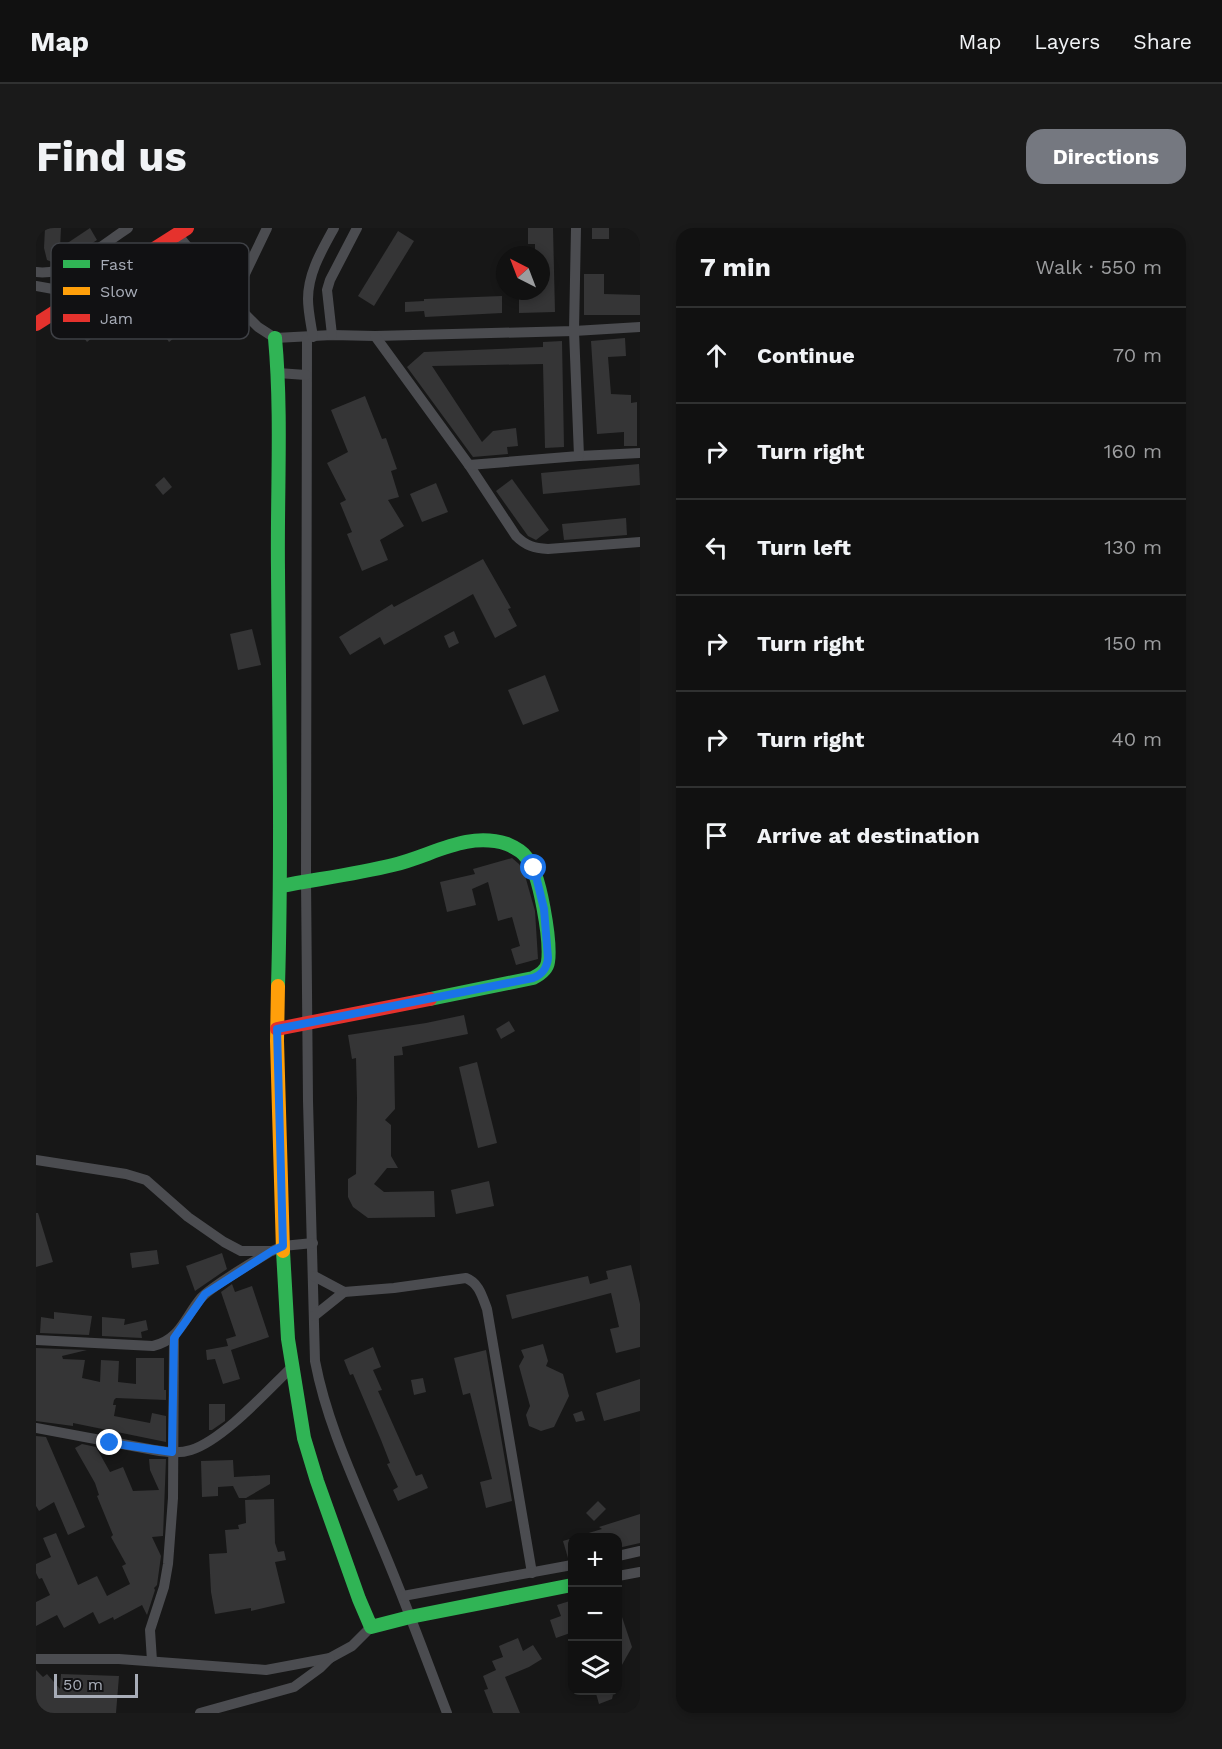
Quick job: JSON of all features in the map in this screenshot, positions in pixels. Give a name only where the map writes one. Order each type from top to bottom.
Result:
[{"type":"main road","points":[[139,243],[163,228]]},
{"type":"main road","points":[[163,243],[182,231]]},
{"type":"main road","points":[[36,308],[51,299]]},
{"type":"main road","points":[[36,324],[51,314]]},
{"type":"main road","points":[[275,338],[278,374],[281,886],[277,1029],[278,1248],[288,1339],[304,1438],[358,1599],[371,1627],[410,1617],[568,1586]]},
{"type":"main road","points":[[277,1029],[533,978],[544,970],[548,958],[544,909],[534,868],[527,857],[506,844],[478,839],[464,841],[394,865],[281,886]]},
{"type":"street","points":[[105,243],[128,228]]},
{"type":"street","points":[[249,266],[267,228]]},
{"type":"street","points":[[334,228],[319,255],[308,287],[310,337],[306,375],[308,725],[306,880],[315,1361],[321,1392],[334,1431],[403,1596],[447,1713]]},
{"type":"street","points":[[332,335],[327,290],[357,228]]},
{"type":"street","points":[[576,228],[574,331],[579,456]]},
{"type":"street","points":[[36,272],[51,272]]},
{"type":"street","points":[[36,286],[51,289]]},
{"type":"street","points":[[249,318],[275,338],[574,331],[640,327]]},
{"type":"street","points":[[375,336],[469,465],[516,536],[524,544],[548,549],[640,542]]},
{"type":"street","points":[[278,374],[306,375]]},
{"type":"street","points":[[469,465],[640,453]]},
{"type":"street","points":[[36,1160],[126,1174],[146,1180],[188,1217],[241,1251],[313,1243]]},
{"type":"street","points":[[36,1340],[153,1346],[174,1338],[205,1294],[278,1248]]},
{"type":"street","points":[[314,1276],[344,1292],[466,1278],[477,1285],[487,1309],[532,1573]]},
{"type":"street","points":[[314,1316],[344,1292]]},
{"type":"street","points":[[152,1661],[150,1630],[164,1587],[173,1498],[174,1338]]},
{"type":"street","points":[[36,1428],[110,1443],[172,1452],[189,1451],[202,1446],[225,1430],[292,1368]]},
{"type":"street","points":[[622,1555],[640,1551]]},
{"type":"street","points":[[403,1596],[568,1566]]},
{"type":"street","points":[[622,1575],[640,1572]]},
{"type":"street","points":[[200,1713],[294,1687],[308,1679],[330,1658],[352,1646],[371,1627]]},
{"type":"street","points":[[36,1659],[119,1659],[266,1670],[330,1658]]},
{"type":"building","points":[[45,228],[61,228],[60,243],[51,243],[51,262],[47,260],[44,248]]},
{"type":"building","points":[[90,228],[97,240],[92,243],[68,243]]},
{"type":"building","points":[[528,228],[553,228],[555,312],[519,313],[519,300],[550,300],[550,246],[528,244]]},
{"type":"building","points":[[592,228],[609,228],[609,239],[592,239]]},
{"type":"building","points":[[398,231],[414,241],[374,306],[358,296]]},
{"type":"building","points":[[584,274],[604,274],[604,294],[640,295],[640,315],[584,315]]},
{"type":"building","points":[[496,296],[496,300],[502,300],[502,313],[425,317],[424,311],[405,312],[405,302],[424,301],[424,299]]},
{"type":"building","points":[[625,338],[626,356],[608,357],[611,394],[631,395],[631,403],[637,402],[637,446],[624,446],[624,432],[597,434],[591,341]]},
{"type":"building","points":[[562,341],[564,447],[545,448],[543,364],[432,366],[482,442],[493,431],[516,428],[518,446],[507,447],[508,454],[473,457],[407,367],[424,352],[543,347],[543,342]]},
{"type":"building","points":[[365,396],[382,439],[386,438],[397,469],[391,471],[399,497],[388,500],[404,526],[380,540],[388,560],[362,571],[347,534],[352,532],[340,503],[346,500],[327,463],[348,452],[331,410]]},
{"type":"building","points":[[639,464],[640,485],[543,494],[541,473]]},
{"type":"building","points":[[164,477],[172,487],[163,495],[155,485]]},
{"type":"building","points":[[512,479],[549,530],[536,540],[528,536],[496,491]]},
{"type":"building","points":[[436,483],[448,512],[422,522],[410,494]]},
{"type":"building","points":[[626,518],[627,535],[564,540],[562,524]]},
{"type":"building","points":[[483,559],[511,608],[508,609],[517,626],[495,638],[473,594],[384,645],[380,637],[350,655],[339,637],[392,604],[394,607]]},
{"type":"building","points":[[252,629],[261,665],[238,670],[230,634]]},
{"type":"building","points":[[454,631],[459,643],[449,648],[444,636]]},
{"type":"building","points":[[545,675],[559,711],[523,725],[508,690]]},
{"type":"building","points":[[512,858],[524,872],[535,911],[538,959],[516,965],[511,949],[520,946],[512,917],[498,921],[488,882],[472,889],[476,905],[447,912],[440,882],[475,874],[473,869]]},
{"type":"building","points":[[464,1015],[468,1034],[402,1047],[403,1055],[394,1056],[395,1109],[385,1120],[391,1125],[391,1156],[398,1168],[387,1168],[374,1184],[384,1192],[434,1191],[435,1217],[368,1218],[353,1207],[348,1197],[348,1179],[356,1174],[357,1098],[356,1058],[352,1059],[348,1035]]},
{"type":"building","points":[[509,1021],[515,1031],[501,1039],[496,1029]]},
{"type":"building","points":[[477,1062],[497,1143],[478,1148],[459,1067]]},
{"type":"building","points":[[489,1181],[494,1206],[456,1214],[451,1190]]},
{"type":"building","points":[[36,1213],[38,1213],[53,1262],[36,1267]]},
{"type":"building","points":[[157,1250],[159,1264],[132,1268],[130,1253]]},
{"type":"building","points":[[222,1253],[227,1269],[195,1291],[186,1266]]},
{"type":"building","points":[[631,1265],[640,1304],[640,1347],[616,1353],[610,1329],[619,1327],[611,1293],[512,1319],[506,1295],[588,1276],[590,1284],[608,1279],[606,1271]]},
{"type":"building","points":[[232,1284],[235,1292],[252,1286],[269,1337],[231,1350],[240,1379],[223,1384],[215,1359],[207,1360],[206,1350],[228,1346],[226,1339],[236,1336],[221,1292]]},
{"type":"building","points":[[54,1312],[92,1316],[89,1335],[40,1333],[41,1317],[54,1319]]},
{"type":"building","points":[[102,1317],[125,1319],[124,1325],[146,1320],[148,1330],[141,1332],[142,1338],[102,1336]]},
{"type":"building","points":[[543,1344],[548,1361],[546,1366],[563,1374],[569,1396],[554,1427],[541,1431],[529,1426],[526,1415],[530,1406],[519,1366],[524,1357],[521,1350]]},
{"type":"building","points":[[373,1347],[381,1367],[373,1370],[382,1390],[378,1391],[416,1476],[422,1474],[428,1488],[398,1501],[393,1490],[398,1487],[387,1464],[390,1463],[353,1374],[350,1375],[344,1360]]},
{"type":"building","points":[[36,1348],[87,1350],[62,1356],[63,1359],[85,1360],[82,1378],[100,1382],[101,1360],[119,1361],[118,1382],[136,1384],[136,1358],[164,1358],[166,1400],[116,1398],[113,1405],[116,1405],[114,1416],[150,1423],[152,1413],[166,1416],[166,1442],[73,1423],[73,1426],[36,1421]]},
{"type":"building","points":[[486,1350],[512,1501],[486,1508],[480,1482],[492,1479],[470,1393],[463,1395],[454,1358]]},
{"type":"building","points":[[423,1378],[426,1392],[414,1395],[411,1380]]},
{"type":"building","points":[[640,1379],[640,1411],[604,1421],[596,1393]]},
{"type":"building","points":[[209,1404],[225,1404],[225,1421],[212,1430],[209,1430]]},
{"type":"building","points":[[582,1411],[585,1420],[576,1422],[573,1414]]},
{"type":"building","points":[[36,1436],[46,1437],[85,1527],[68,1535],[54,1502],[39,1511],[36,1506]]},
{"type":"building","points":[[82,1444],[96,1447],[110,1472],[123,1467],[133,1491],[159,1490],[150,1470],[149,1459],[166,1459],[163,1536],[152,1537],[161,1556],[157,1585],[154,1588],[147,1615],[142,1605],[114,1620],[113,1617],[99,1624],[93,1612],[64,1628],[57,1615],[36,1626],[36,1602],[50,1595],[42,1578],[39,1579],[36,1573],[36,1564],[51,1557],[43,1538],[56,1533],[78,1585],[97,1576],[107,1596],[130,1584],[122,1566],[126,1564],[111,1537],[113,1535],[97,1496],[99,1495],[95,1483],[75,1448]]},
{"type":"building","points":[[233,1460],[234,1477],[270,1475],[270,1484],[246,1498],[239,1498],[233,1486],[218,1487],[218,1496],[202,1497],[201,1461]]},
{"type":"building","points":[[274,1499],[275,1543],[278,1552],[284,1551],[286,1560],[275,1562],[285,1603],[251,1611],[251,1608],[215,1614],[209,1554],[227,1553],[225,1530],[239,1529],[238,1525],[246,1523],[245,1500]]},
{"type":"building","points":[[598,1501],[606,1509],[594,1521],[586,1513]]},
{"type":"building","points":[[640,1514],[640,1543],[622,1547],[622,1533],[589,1533],[602,1529],[599,1527]]},
{"type":"building","points":[[568,1540],[568,1558],[563,1541]]},
{"type":"building","points":[[568,1602],[568,1634],[556,1638],[550,1620],[561,1616],[557,1605]]},
{"type":"building","points":[[622,1617],[632,1647],[622,1665]]},
{"type":"building","points":[[518,1638],[523,1651],[533,1645],[542,1659],[505,1677],[520,1713],[493,1713],[484,1690],[488,1689],[483,1676],[496,1670],[492,1661],[503,1657],[499,1646]]},
{"type":"building","points":[[36,1670],[43,1677],[47,1674],[60,1689],[61,1674],[119,1676],[116,1713],[36,1713]]},
{"type":"building","points":[[596,1695],[613,1695],[612,1699],[599,1704]]},
{"type":"traffic: fast","points":[[275,338],[279,424],[278,986]]},
{"type":"traffic: fast","points":[[281,886],[393,865],[463,843],[492,841],[507,844],[520,851],[531,865],[540,891],[548,939],[546,967],[533,978],[430,999]]},
{"type":"traffic: fast","points":[[283,1251],[288,1339],[304,1438],[317,1481],[371,1627],[410,1617],[568,1586]]},
{"type":"traffic: slow","points":[[278,986],[277,1041],[283,1251]]},
{"type":"traffic: jam","points":[[163,243],[187,228]]},
{"type":"traffic: jam","points":[[36,324],[51,314]]},
{"type":"traffic: jam","points":[[277,1029],[430,999]]},
{"type":"route","points":[[110,1443],[172,1452],[174,1338],[205,1294],[283,1246],[277,1029],[540,975],[548,964],[548,958],[544,909],[534,868]]}]
